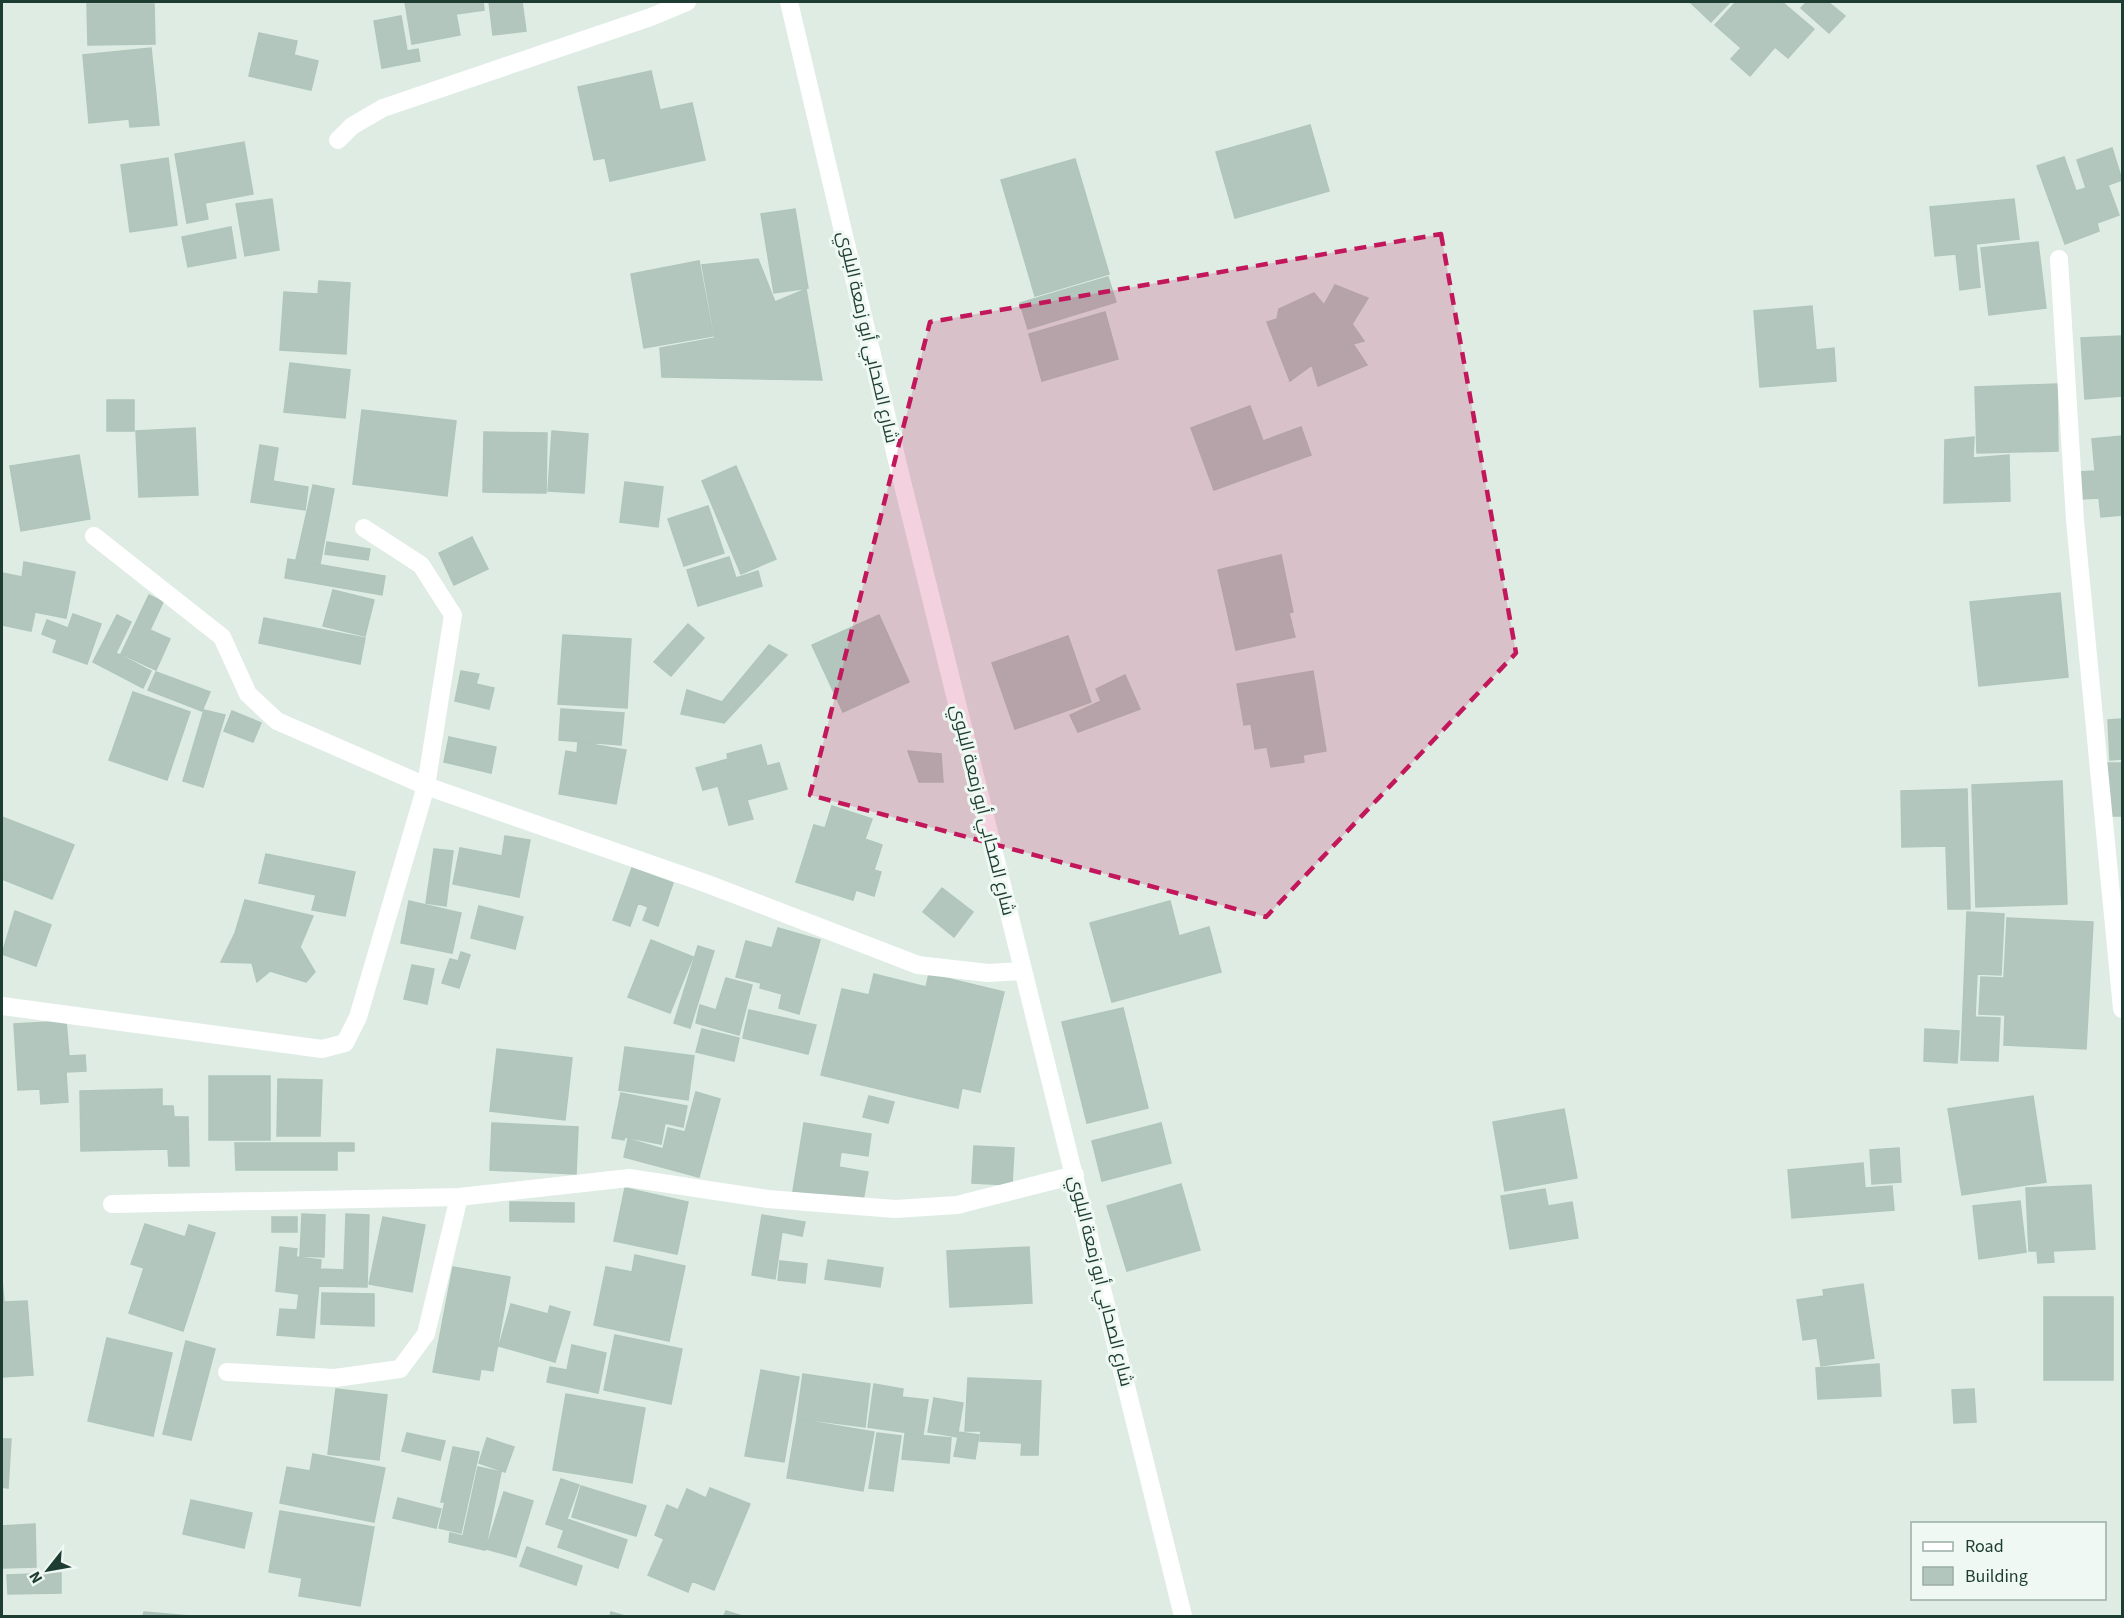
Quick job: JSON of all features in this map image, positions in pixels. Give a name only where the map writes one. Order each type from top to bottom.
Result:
[{"type":"street","points":[[338,140],[352,126],[383,108],[651,17],[687,2]]},
{"type":"street","name":"شارع الصحابي أبو زمعة البلوي","points":[[789,2],[899,469],[1183,1617]]},
{"type":"street","points":[[2059,259],[2075,520],[2122,1009]]},
{"type":"street","points":[[2,1006],[322,1049],[345,1043],[358,1017],[426,786],[453,615],[421,565],[364,528]]},
{"type":"street","points":[[94,536],[222,637],[248,694],[277,721],[426,786],[705,883],[918,965],[988,973],[1023,971]]},
{"type":"street","points":[[112,1204],[459,1197],[629,1179],[768,1198],[895,1209],[957,1205],[1075,1175]]},
{"type":"street","points":[[227,1372],[335,1378],[400,1369],[426,1334],[459,1197]]},
{"type":"highlighted area","points":[[1441,234],[1516,653],[1266,917],[810,795],[930,322]]},
{"type":"building","points":[[405,2],[483,2],[484,10],[456,14],[460,35],[412,44]]},
{"type":"building","points":[[489,2],[522,2],[526,31],[493,35]]},
{"type":"building","points":[[1690,2],[1730,2],[1711,22]]},
{"type":"building","points":[[1736,2],[1782,2],[1814,29],[1788,58],[1775,47],[1750,76],[1731,59],[1741,48],[1715,25]]},
{"type":"building","points":[[1807,2],[1828,2],[1845,16],[1829,33],[1801,8]]},
{"type":"building","points":[[87,4],[154,4],[155,44],[88,45]]},
{"type":"building","points":[[401,16],[407,51],[418,49],[420,61],[382,68],[374,21]]},
{"type":"building","points":[[259,33],[297,41],[294,55],[318,61],[311,90],[249,76]]},
{"type":"building","points":[[151,48],[159,125],[130,127],[129,119],[89,123],[83,55]]},
{"type":"building","points":[[651,71],[660,110],[692,103],[705,160],[610,181],[605,158],[594,160],[578,87]]},
{"type":"building","points":[[1310,125],[1329,191],[1235,218],[1216,152]]},
{"type":"building","points":[[244,142],[253,194],[205,203],[208,219],[187,223],[175,154]]},
{"type":"building","points":[[2112,148],[2122,180],[2108,185],[2119,215],[2097,223],[2099,231],[2065,244],[2037,166],[2064,157],[2076,191],[2086,188],[2077,160]]},
{"type":"building","points":[[168,158],[177,225],[130,232],[121,165]]},
{"type":"building","points":[[1075,159],[1109,274],[1035,296],[1001,180]]},
{"type":"building","points":[[272,199],[279,250],[245,256],[236,204]]},
{"type":"building","points":[[2014,199],[2019,239],[1976,244],[1980,287],[1960,290],[1956,254],[1935,256],[1930,207]]},
{"type":"building","points":[[795,209],[808,288],[774,293],[761,214]]},
{"type":"building","points":[[231,227],[236,258],[188,267],[182,237]]},
{"type":"building","points":[[2038,242],[2046,308],[1989,315],[1981,248]]},
{"type":"building","points":[[758,259],[775,302],[806,289],[822,380],[662,377],[660,348],[715,338],[702,265]]},
{"type":"building","points":[[699,261],[713,336],[644,348],[631,274]]},
{"type":"building","points":[[1108,277],[1116,302],[1028,329],[1020,303]]},
{"type":"building","points":[[319,281],[350,283],[346,354],[280,350],[284,292],[318,294]]},
{"type":"building","points":[[1335,285],[1368,298],[1352,324],[1364,341],[1353,344],[1367,365],[1318,386],[1312,365],[1290,381],[1267,322],[1277,319],[1279,309],[1314,293],[1324,305]]},
{"type":"building","points":[[1812,306],[1816,350],[1834,348],[1836,381],[1760,387],[1754,311]]},
{"type":"building","points":[[1105,312],[1118,359],[1042,381],[1029,334]]},
{"type":"building","points":[[2122,336],[2122,396],[2085,399],[2081,338]]},
{"type":"building","points":[[290,363],[350,370],[345,418],[284,412]]},
{"type":"building","points":[[2057,384],[2058,451],[1977,453],[1975,387]]},
{"type":"building","points":[[107,400],[134,400],[134,431],[107,431]]},
{"type":"building","points":[[1250,406],[1263,441],[1301,427],[1311,455],[1214,490],[1191,428]]},
{"type":"building","points":[[362,410],[456,421],[447,496],[353,484]]},
{"type":"building","points":[[195,428],[198,495],[139,497],[136,431]]},
{"type":"building","points":[[552,431],[588,434],[584,493],[548,491]]},
{"type":"building","points":[[484,432],[547,433],[546,493],[483,492]]},
{"type":"building","points":[[2122,436],[2122,515],[2101,517],[2099,498],[2081,499],[2079,472],[2095,471],[2092,439]]},
{"type":"building","points":[[1974,437],[1973,458],[2009,455],[2010,501],[1944,503],[1945,440]]},
{"type":"building","points":[[260,445],[278,448],[273,481],[308,487],[305,510],[251,502]]},
{"type":"building","points":[[79,455],[90,519],[21,531],[10,466]]},
{"type":"building","points":[[736,466],[776,559],[741,574],[702,481]]},
{"type":"building","points":[[625,482],[663,487],[658,527],[620,522]]},
{"type":"building","points":[[313,485],[334,489],[320,564],[296,560]]},
{"type":"building","points":[[708,506],[724,553],[684,566],[668,519]]},
{"type":"building","points":[[472,537],[488,569],[454,585],[439,553]]},
{"type":"building","points":[[327,542],[370,549],[368,560],[325,554]]},
{"type":"building","points":[[1281,555],[1293,612],[1289,613],[1295,637],[1236,650],[1218,570]]},
{"type":"building","points":[[729,557],[736,578],[758,571],[762,586],[698,606],[687,570]]},
{"type":"building","points":[[288,559],[385,576],[382,595],[285,578]]},
{"type":"building","points":[[24,562],[75,572],[66,618],[35,612],[31,631],[2,625],[2,573],[22,577]]},
{"type":"building","points":[[333,590],[374,600],[365,636],[323,626]]},
{"type":"building","points":[[2060,593],[2068,677],[1979,686],[1970,602]]},
{"type":"building","points":[[149,595],[163,602],[150,630],[170,639],[156,670],[121,654]]},
{"type":"building","points":[[73,614],[101,624],[87,664],[53,652],[57,640],[42,634],[47,620],[68,628]]},
{"type":"building","points":[[117,615],[131,622],[116,653],[151,671],[143,688],[93,662]]},
{"type":"building","points":[[879,615],[909,682],[843,712],[812,645]]},
{"type":"building","points":[[264,618],[365,638],[360,664],[259,643]]},
{"type":"building","points":[[688,624],[704,638],[671,676],[654,662]]},
{"type":"building","points":[[563,635],[631,639],[627,708],[558,704]]},
{"type":"building","points":[[1068,636],[1091,702],[1015,729],[992,663]]},
{"type":"building","points":[[769,645],[787,655],[724,723],[681,714],[687,690],[722,702]]},
{"type":"building","points":[[461,671],[479,674],[476,684],[494,688],[489,709],[455,701]]},
{"type":"building","points":[[1313,671],[1326,751],[1303,755],[1304,762],[1271,767],[1267,747],[1255,749],[1251,724],[1244,725],[1237,684]]},
{"type":"building","points":[[156,672],[210,692],[202,711],[148,690]]},
{"type":"building","points":[[1125,675],[1140,709],[1078,732],[1070,715],[1101,701],[1096,689]]},
{"type":"building","points":[[133,692],[190,712],[167,780],[109,760]]},
{"type":"building","points":[[561,709],[624,713],[621,745],[559,740]]},
{"type":"building","points":[[204,710],[225,715],[203,787],[183,781]]},
{"type":"building","points":[[232,711],[261,723],[253,742],[224,731]]},
{"type":"building","points":[[2122,719],[2122,759],[2110,760],[2108,720]]},
{"type":"building","points":[[449,737],[496,747],[491,773],[444,762]]},
{"type":"building","points":[[578,742],[626,750],[616,804],[559,794],[566,751],[577,753]]},
{"type":"building","points":[[761,745],[767,766],[779,763],[787,789],[747,800],[753,819],[729,825],[718,786],[703,790],[696,768],[728,759],[727,754]]},
{"type":"building","points":[[908,751],[941,754],[943,782],[919,782]]},
{"type":"building","points":[[2106,763],[2122,763],[2122,816],[2106,816]]},
{"type":"building","points":[[2062,781],[2067,904],[1976,907],[1972,785]]},
{"type":"building","points":[[1967,789],[1970,909],[1948,909],[1946,846],[1902,847],[1901,791]]},
{"type":"building","points":[[832,806],[872,819],[865,839],[882,845],[874,870],[881,872],[874,896],[856,890],[853,900],[796,882],[814,825],[825,828]]},
{"type":"building","points":[[2,817],[74,845],[52,899],[2,879]]},
{"type":"building","points":[[505,836],[530,840],[519,897],[453,884],[460,848],[502,856]]},
{"type":"building","points":[[434,849],[453,851],[446,906],[426,903]]},
{"type":"building","points":[[266,854],[355,872],[345,916],[312,910],[316,895],[259,883]]},
{"type":"building","points":[[632,868],[673,883],[658,926],[643,920],[648,907],[638,903],[630,926],[613,920]]},
{"type":"building","points":[[942,888],[973,912],[954,937],[923,912]]},
{"type":"building","points":[[245,900],[313,916],[300,947],[315,972],[306,982],[270,971],[257,982],[252,963],[221,962],[235,933]]},
{"type":"building","points":[[409,901],[461,913],[452,953],[401,943]]},
{"type":"building","points":[[1170,901],[1179,936],[1209,927],[1221,972],[1112,1002],[1090,923]]},
{"type":"building","points":[[479,906],[523,917],[515,949],[471,938]]},
{"type":"building","points":[[15,911],[51,925],[36,966],[2,954]]},
{"type":"building","points":[[1967,912],[2004,914],[2001,975],[1977,974],[1975,1017],[2000,1018],[1998,1061],[1961,1060]]},
{"type":"building","points":[[2007,918],[2093,922],[2086,1049],[2004,1045],[2005,1015],[1979,1014],[1981,977],[2004,978]]},
{"type":"building","points":[[778,928],[820,940],[799,1014],[779,1008],[782,994],[760,988],[761,983],[736,977],[746,941],[772,948]]},
{"type":"building","points":[[651,940],[693,957],[670,1013],[628,997]]},
{"type":"building","points":[[698,946],[714,951],[690,1028],[674,1023]]},
{"type":"building","points":[[461,952],[470,955],[459,988],[442,983],[450,959],[458,961]]},
{"type":"building","points":[[412,965],[434,969],[427,1004],[404,999]]},
{"type":"building","points":[[874,974],[926,987],[929,974],[1004,992],[980,1092],[962,1088],[958,1108],[821,1075],[842,989],[869,995]]},
{"type":"building","points":[[726,978],[752,985],[739,1035],[696,1023],[700,1005],[716,1010]]},
{"type":"building","points":[[1123,1008],[1148,1108],[1087,1123],[1062,1022]]},
{"type":"building","points":[[749,1010],[816,1025],[808,1054],[743,1038]]},
{"type":"building","points":[[66,1021],[69,1056],[85,1055],[86,1071],[66,1072],[68,1102],[41,1104],[40,1089],[18,1090],[14,1024]]},
{"type":"building","points":[[702,1029],[739,1038],[734,1061],[696,1052]]},
{"type":"building","points":[[1925,1029],[1959,1031],[1957,1063],[1924,1061]]},
{"type":"building","points":[[625,1047],[694,1056],[688,1100],[619,1090]]},
{"type":"building","points":[[497,1049],[572,1058],[565,1120],[490,1111]]},
{"type":"building","points":[[209,1076],[270,1076],[270,1140],[209,1140]]},
{"type":"building","points":[[278,1079],[322,1080],[320,1136],[277,1136]]},
{"type":"building","points":[[162,1089],[162,1106],[173,1106],[174,1117],[188,1117],[189,1166],[169,1166],[168,1149],[81,1151],[80,1091]]},
{"type":"building","points":[[696,1092],[720,1099],[699,1177],[624,1157],[628,1139],[663,1149],[668,1128],[685,1132]]},
{"type":"building","points":[[621,1093],[687,1106],[683,1127],[665,1123],[661,1144],[625,1137],[624,1140],[612,1138]]},
{"type":"building","points":[[869,1096],[894,1102],[888,1123],[863,1117]]},
{"type":"building","points":[[2033,1096],[2046,1182],[1962,1195],[1948,1109]]},
{"type":"building","points":[[1564,1109],[1577,1178],[1505,1191],[1493,1122]]},
{"type":"building","points":[[492,1123],[578,1127],[576,1174],[490,1170]]},
{"type":"building","points":[[804,1123],[871,1134],[868,1156],[841,1152],[839,1167],[868,1172],[863,1201],[793,1191]]},
{"type":"building","points":[[1161,1123],[1171,1163],[1102,1181],[1092,1141]]},
{"type":"building","points":[[235,1143],[354,1143],[354,1151],[337,1151],[337,1170],[236,1170]]},
{"type":"building","points":[[974,1146],[1014,1148],[1012,1185],[972,1183]]},
{"type":"building","points":[[1899,1148],[1901,1182],[1872,1184],[1870,1150]]},
{"type":"building","points":[[1863,1163],[1865,1188],[1892,1186],[1894,1210],[1792,1218],[1788,1170]]},
{"type":"building","points":[[1181,1184],[1200,1250],[1127,1271],[1107,1206]]},
{"type":"building","points":[[2091,1185],[2095,1249],[2053,1251],[2054,1262],[2038,1263],[2037,1251],[2029,1251],[2026,1188]]},
{"type":"building","points":[[625,1188],[688,1202],[677,1254],[614,1241]]},
{"type":"building","points":[[1545,1189],[1548,1206],[1572,1202],[1578,1238],[1510,1249],[1501,1196]]},
{"type":"building","points":[[2020,1201],[2026,1252],[1979,1259],[1973,1206]]},
{"type":"building","points":[[510,1202],[574,1203],[574,1222],[510,1221]]},
{"type":"building","points":[[302,1214],[325,1215],[324,1257],[300,1256]]},
{"type":"building","points":[[346,1214],[369,1215],[367,1287],[320,1286],[321,1269],[344,1270]]},
{"type":"building","points":[[762,1215],[805,1222],[802,1236],[782,1232],[775,1279],[752,1275]]},
{"type":"building","points":[[272,1217],[297,1217],[297,1232],[272,1232]]},
{"type":"building","points":[[383,1217],[425,1225],[412,1292],[369,1284]]},
{"type":"building","points":[[145,1224],[185,1237],[189,1225],[215,1233],[183,1331],[129,1313],[144,1268],[131,1264]]},
{"type":"building","points":[[280,1247],[297,1249],[296,1257],[321,1260],[314,1338],[277,1335],[280,1309],[297,1310],[299,1294],[276,1291]]},
{"type":"building","points":[[1029,1247],[1032,1303],[950,1307],[947,1251]]},
{"type":"building","points":[[635,1255],[685,1266],[669,1341],[594,1325],[606,1267],[632,1272]]},
{"type":"building","points":[[828,1260],[883,1268],[880,1287],[825,1279]]},
{"type":"building","points":[[780,1261],[807,1264],[805,1283],[778,1280]]},
{"type":"building","points":[[453,1267],[510,1277],[493,1371],[481,1369],[479,1380],[433,1372]]},
{"type":"building","points":[[2,1280],[4,1302],[27,1301],[33,1375],[2,1377]]},
{"type":"building","points":[[1863,1284],[1874,1358],[1821,1366],[1817,1338],[1803,1340],[1797,1300],[1824,1296],[1823,1290]]},
{"type":"building","points":[[322,1293],[374,1294],[374,1326],[321,1324]]},
{"type":"building","points":[[2044,1297],[2113,1297],[2113,1380],[2044,1380]]},
{"type":"building","points":[[511,1304],[548,1314],[550,1306],[570,1312],[555,1362],[499,1346]]},
{"type":"building","points":[[615,1335],[682,1349],[671,1404],[604,1390]]},
{"type":"building","points":[[107,1338],[172,1353],[153,1436],[88,1421]]},
{"type":"building","points":[[186,1341],[215,1349],[191,1440],[163,1434]]},
{"type":"building","points":[[572,1345],[606,1353],[598,1393],[547,1382],[550,1367],[567,1370]]},
{"type":"building","points":[[1879,1364],[1881,1396],[1818,1399],[1816,1368]]},
{"type":"building","points":[[761,1370],[799,1377],[784,1462],[745,1456]]},
{"type":"building","points":[[803,1374],[870,1384],[865,1427],[797,1418]]},
{"type":"building","points":[[968,1378],[1041,1381],[1038,1455],[1021,1455],[1022,1443],[980,1441],[981,1431],[965,1431]]},
{"type":"building","points":[[874,1384],[903,1389],[902,1397],[928,1400],[923,1435],[868,1427]]},
{"type":"building","points":[[336,1389],[387,1395],[379,1460],[328,1454]]},
{"type":"building","points":[[1974,1389],[1976,1422],[1954,1423],[1952,1390]]},
{"type":"building","points":[[566,1394],[645,1408],[632,1483],[553,1470]]},
{"type":"building","points":[[934,1398],[963,1403],[958,1432],[979,1435],[975,1459],[954,1456],[958,1437],[928,1432]]},
{"type":"building","points":[[797,1419],[874,1432],[863,1491],[787,1478]]},
{"type":"building","points":[[407,1433],[445,1441],[440,1460],[402,1451]]},
{"type":"building","points":[[877,1433],[901,1436],[893,1491],[869,1488]]},
{"type":"building","points":[[905,1434],[951,1438],[949,1463],[902,1459]]},
{"type":"building","points":[[487,1438],[514,1447],[505,1472],[479,1463]]},
{"type":"building","points":[[2,1439],[11,1439],[8,1488],[2,1487]]},
{"type":"building","points":[[453,1447],[479,1452],[461,1533],[439,1528],[445,1502],[441,1502]]},
{"type":"building","points":[[313,1454],[385,1468],[374,1522],[280,1503],[287,1467],[310,1471]]},
{"type":"building","points":[[478,1467],[501,1472],[485,1550],[449,1542],[450,1533],[463,1536]]},
{"type":"building","points":[[561,1479],[579,1485],[567,1519],[627,1540],[618,1568],[558,1547],[564,1530],[546,1524]]},
{"type":"building","points":[[581,1486],[646,1506],[636,1536],[572,1517]]},
{"type":"building","points":[[710,1488],[750,1504],[714,1590],[692,1581],[688,1592],[648,1575],[664,1539],[655,1535],[667,1505],[678,1510],[687,1489],[706,1498]]},
{"type":"building","points":[[504,1492],[533,1501],[516,1557],[486,1549]]},
{"type":"building","points":[[398,1498],[441,1509],[436,1528],[393,1518]]},
{"type":"building","points":[[191,1500],[252,1513],[244,1548],[183,1534]]},
{"type":"building","points":[[280,1511],[374,1527],[360,1606],[299,1596],[302,1578],[269,1572]]},
{"type":"building","points":[[35,1524],[36,1567],[2,1568],[2,1526]]},
{"type":"building","points":[[527,1547],[582,1566],[576,1585],[520,1566]]},
{"type":"building","points":[[61,1573],[61,1593],[8,1594],[7,1575]]},
{"type":"building","points":[[726,1611],[742,1616],[724,1616]]},
{"type":"building","points":[[144,1612],[190,1616],[143,1616]]},
{"type":"building","points":[[611,1612],[625,1616],[610,1616]]}]
